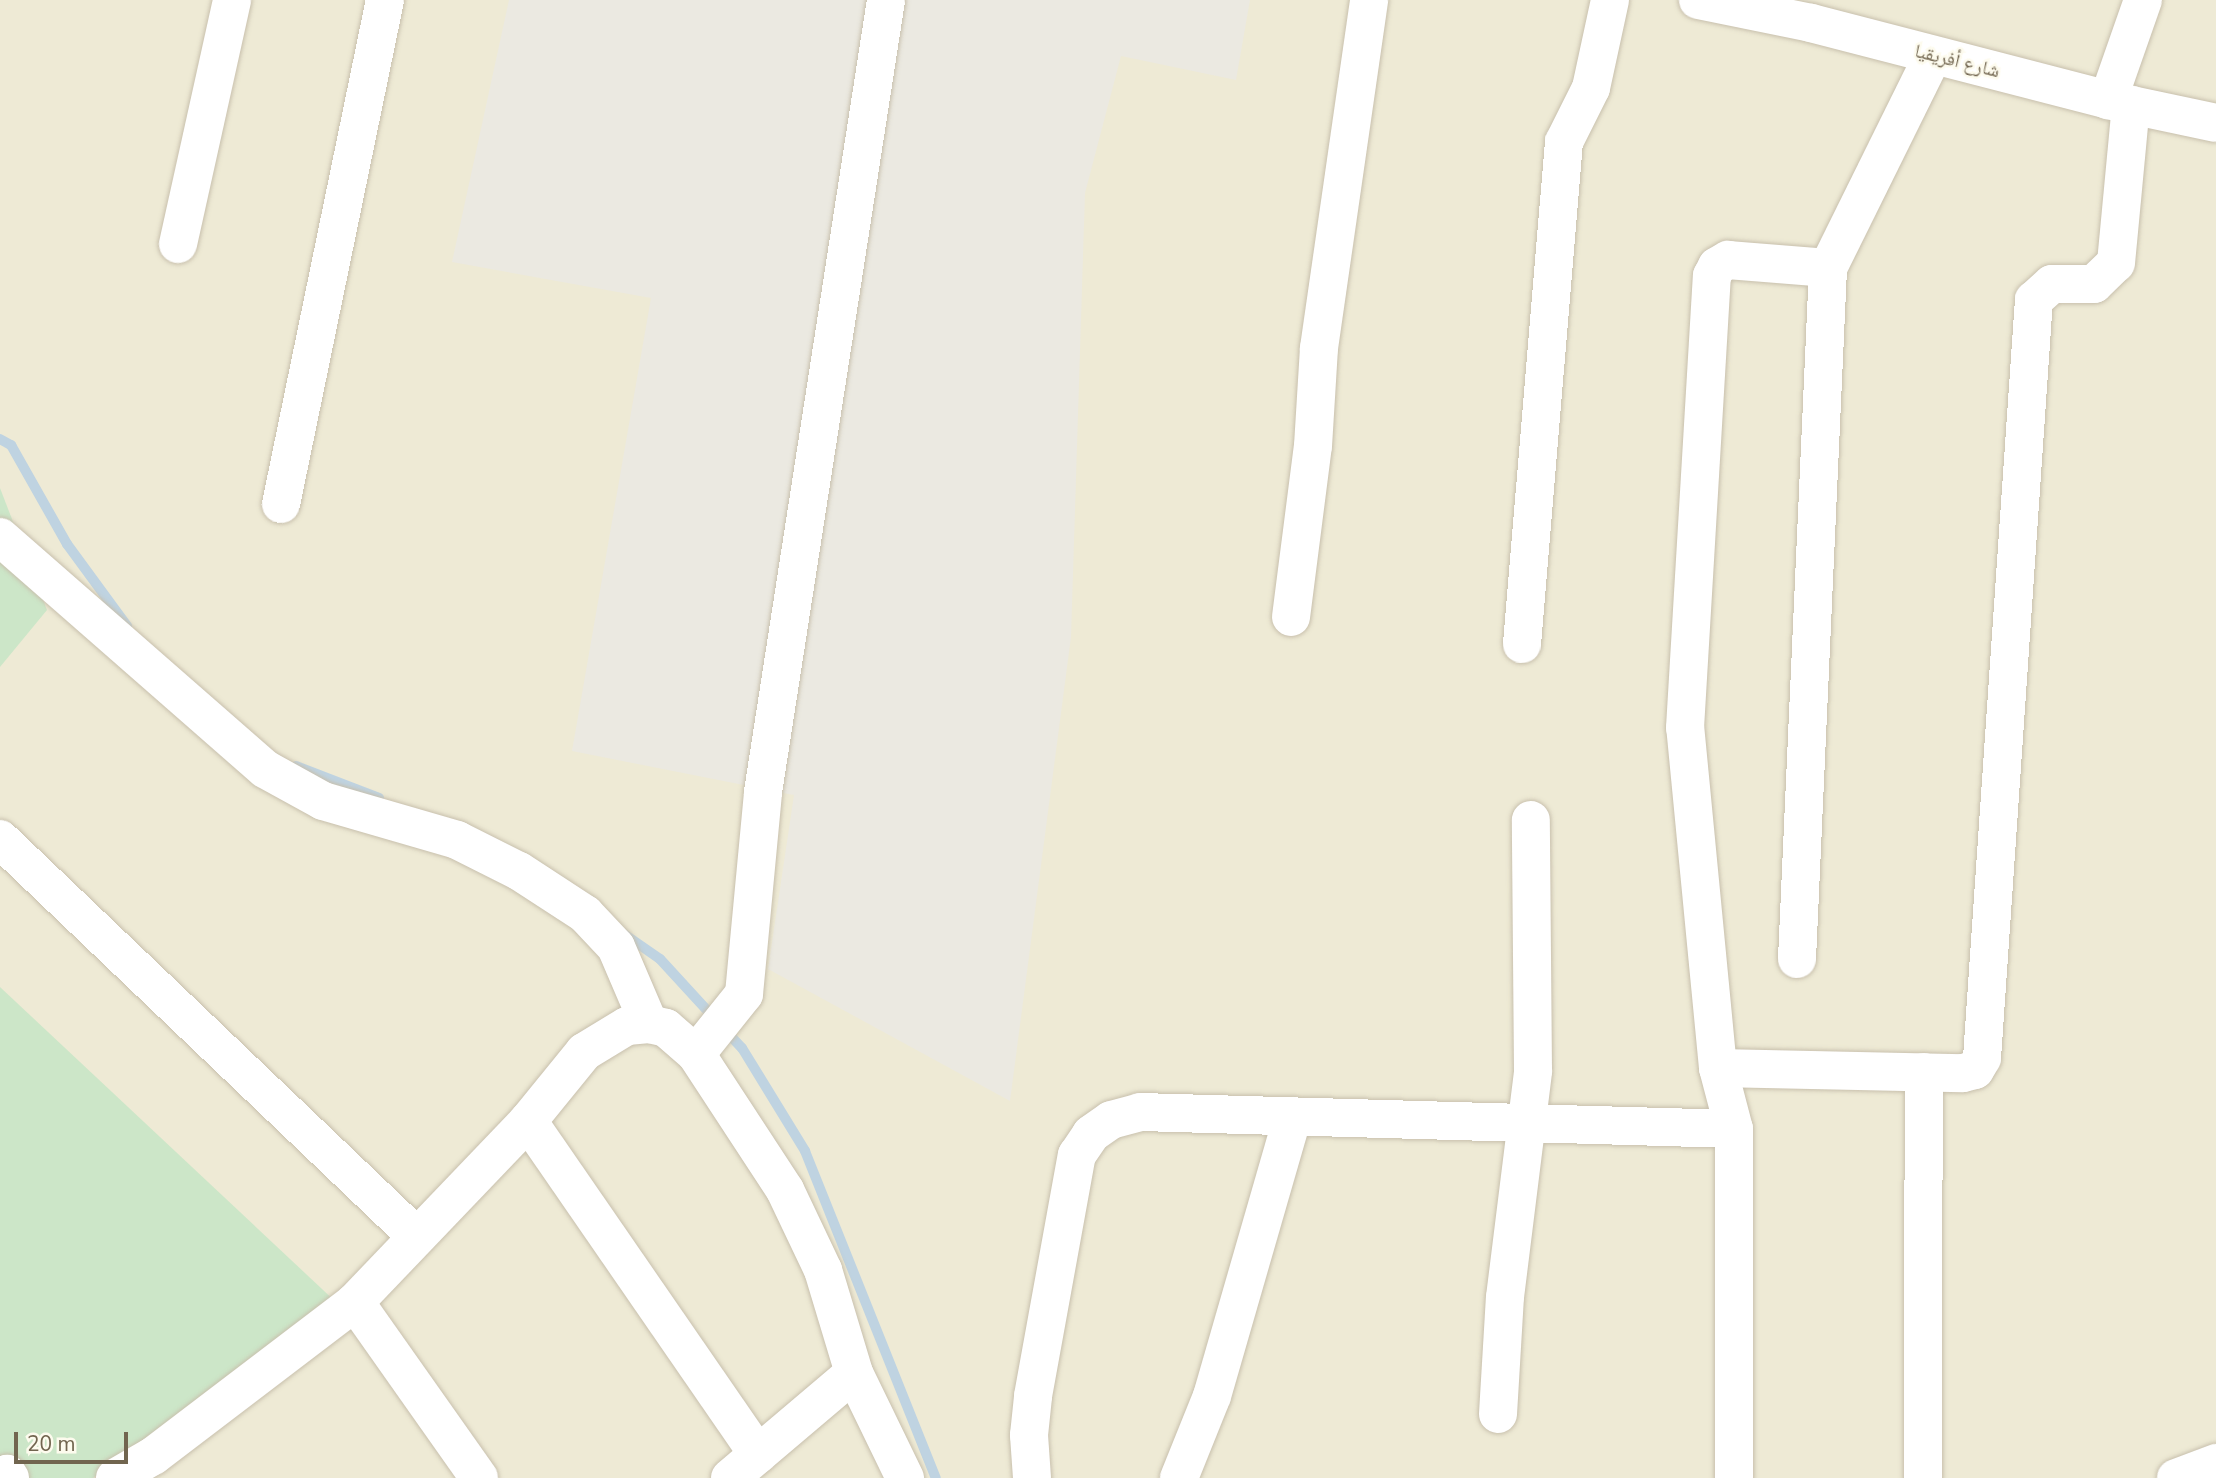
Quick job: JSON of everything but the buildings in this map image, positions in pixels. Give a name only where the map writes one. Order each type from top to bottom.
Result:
[{"type":"street","points":[[178,244],[232,0]]},
{"type":"street","points":[[281,504],[385,0]]},
{"type":"street","points":[[696,1054],[744,995],[763,792],[886,0]]},
{"type":"street","points":[[1291,617],[1313,446],[1319,348],[1370,0]]},
{"type":"street","points":[[1522,644],[1564,142],[1591,88],[1611,0]]},
{"type":"street","name":"شارع أفريقيا","points":[[1698,0],[1814,12],[1933,56],[2120,102],[2216,122]]},
{"type":"street","points":[[1718,1068],[1924,1072],[1975,1070],[1985,1041],[2034,300],[2052,284],[2094,284],[2107,276],[2116,262],[2120,102],[2144,0]]},
{"type":"street","points":[[1797,959],[1828,268],[1933,56]]},
{"type":"street","points":[[1734,1478],[1734,1129],[1718,1068],[1685,728],[1712,276],[1717,266],[1728,260],[1828,268]]},
{"type":"street","points":[[0,537],[265,769],[323,801],[457,840],[519,871],[584,914],[616,947],[649,1024]]},
{"type":"street","points":[[1498,1414],[1504,1297],[1528,1123],[1534,997],[1531,820]]},
{"type":"street","points":[[0,839],[416,1236]]},
{"type":"street","points":[[115,1478],[159,1467],[355,1302],[528,1121],[584,1052],[627,1026],[649,1024],[666,1028],[696,1054],[785,1190],[823,1270],[853,1373],[902,1477]]},
{"type":"street","points":[[1923,1478],[1924,1072]]},
{"type":"street","points":[[1032,1478],[1029,1435],[1033,1396],[1077,1155],[1091,1134],[1111,1121],[1140,1112],[1734,1129]]},
{"type":"street","points":[[1180,1478],[1212,1396],[1293,1116]]},
{"type":"street","points":[[528,1121],[744,1466],[853,1373]]},
{"type":"street","points":[[355,1302],[480,1478]]},
{"type":"shaded area","points":[[0,0],[2216,0],[2216,1478],[0,1478]]},
{"type":"shaded area","points":[[509,0],[1250,0],[1236,80],[1121,56],[1085,193],[1071,637],[1010,1101],[768,969],[794,795],[572,751],[651,298],[452,262]]},
{"type":"green space","points":[[0,488],[47,610],[0,667]]},
{"type":"green space","points":[[0,987],[338,1304],[93,1478],[0,1478]]},
{"type":"waterway","points":[[0,439],[11,445],[67,544],[127,626]]},
{"type":"waterway","points":[[296,766],[379,798]]},
{"type":"waterway","points":[[624,934],[660,959],[714,1018]]},
{"type":"waterway","points":[[725,1030],[742,1048],[805,1151],[936,1478]]}]
